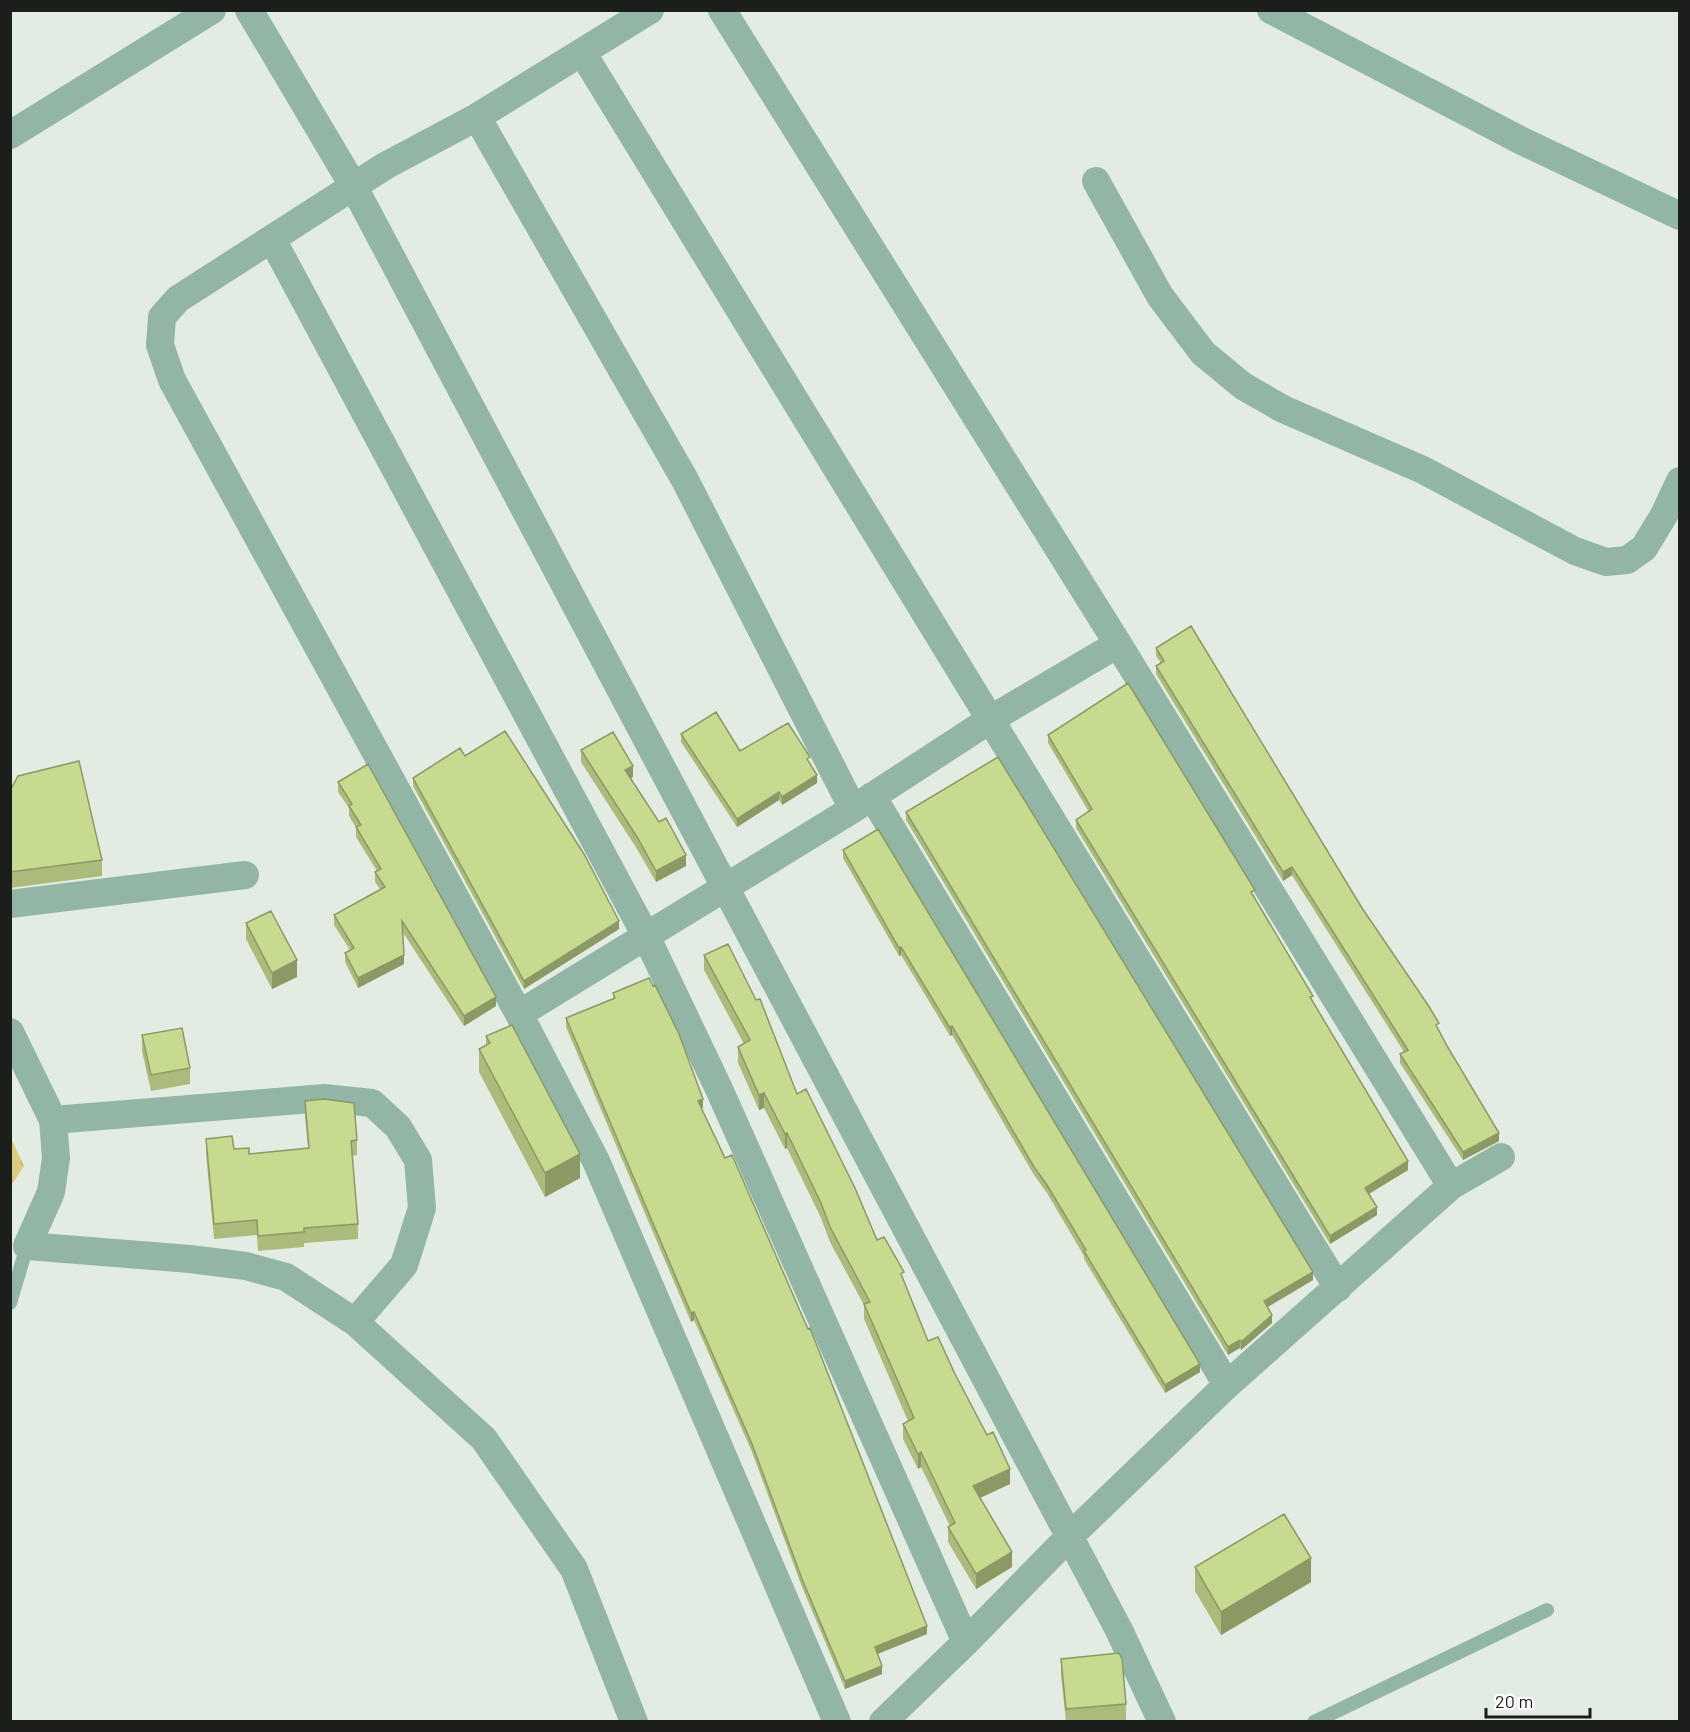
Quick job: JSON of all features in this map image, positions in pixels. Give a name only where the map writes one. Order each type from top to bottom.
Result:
[{"type":"street","points":[[10,135],[212,10]]},
{"type":"street","points":[[249,10],[354,187],[727,888],[1068,1538],[1119,1630],[1162,1722]]},
{"type":"street","points":[[650,10],[477,117],[385,166],[178,299],[162,317],[160,345],[172,380],[519,1014],[596,1161],[837,1722]]},
{"type":"street","points":[[722,10],[1119,644],[1451,1186]]},
{"type":"street","points":[[1271,10],[1522,141],[1680,216]]},
{"type":"street","points":[[582,52],[1338,1288]]},
{"type":"street","points":[[477,117],[685,480],[862,803],[1227,1385]]},
{"type":"street","points":[[1096,181],[1160,296],[1203,353],[1243,386],[1283,408],[1423,470],[1575,551],[1606,562],[1627,560],[1644,548],[1664,515],[1680,481]]},
{"type":"street","points":[[273,239],[647,938],[724,1100],[966,1642]]},
{"type":"street","points":[[519,1014],[727,888],[991,719],[1119,644]]},
{"type":"street","points":[[10,904],[245,875]]},
{"type":"street","points":[[10,1032],[53,1120],[56,1158],[51,1192],[27,1246],[190,1259],[246,1266],[286,1277],[356,1322],[484,1438],[574,1569],[634,1722]]},
{"type":"street","points":[[53,1120],[324,1098],[372,1103],[398,1127],[418,1160],[422,1208],[404,1265],[356,1322]]},
{"type":"street","points":[[883,1722],[966,1642],[1068,1538],[1227,1385],[1451,1186],[1501,1157]]},
{"type":"lane","points":[[10,1303],[27,1246]]},
{"type":"lane","points":[[1314,1722],[1547,1610]]},
{"type":"green space","points":[[10,1136],[24,1166],[11,1186],[10,1186]]},
{"type":"building","points":[[1191,626],[1362,908],[1439,1023],[1436,1025],[1447,1046],[1499,1133],[1463,1152],[1400,1054],[1408,1050],[1292,867],[1283,872],[1156,666],[1164,661],[1156,648]]},
{"type":"building","points":[[1128,683],[1255,890],[1251,892],[1313,996],[1310,997],[1408,1161],[1365,1188],[1377,1207],[1330,1236],[1076,820],[1092,809],[1048,735]]},
{"type":"building","points":[[716,712],[740,751],[788,723],[810,757],[807,759],[817,775],[782,797],[779,792],[737,819],[681,734]]},
{"type":"building","points":[[505,731],[584,854],[619,921],[524,981],[413,778],[460,748],[465,756]]},
{"type":"building","points":[[613,732],[633,766],[625,770],[659,822],[666,818],[686,855],[656,871],[581,750]]},
{"type":"building","points":[[998,757],[1313,1272],[1264,1301],[1272,1315],[1241,1342],[1240,1340],[1228,1347],[906,812]]},
{"type":"building","points":[[79,761],[102,860],[10,872],[10,791],[18,776]]},
{"type":"building","points":[[368,764],[496,997],[464,1016],[402,921],[404,955],[358,978],[345,953],[354,948],[334,915],[385,887],[375,872],[381,869],[356,827],[361,825],[349,806],[352,804],[338,782]]},
{"type":"building","points":[[878,829],[1200,1364],[1165,1385],[952,1026],[950,1028],[901,947],[899,948],[843,850]]},
{"type":"building","points":[[271,911],[297,960],[272,973],[246,923]]},
{"type":"building","points":[[728,944],[756,1000],[760,999],[797,1094],[806,1089],[855,1188],[877,1240],[884,1237],[904,1272],[901,1274],[928,1341],[938,1337],[987,1435],[993,1432],[1010,1469],[973,1486],[1012,1552],[976,1574],[948,1527],[955,1523],[921,1452],[918,1454],[903,1424],[914,1418],[864,1304],[870,1302],[830,1227],[787,1133],[785,1134],[764,1093],[759,1095],[738,1047],[750,1040],[704,955]]},
{"type":"building","points":[[649,978],[653,986],[655,985],[679,1034],[703,1099],[698,1101],[725,1158],[732,1155],[808,1329],[810,1328],[927,1626],[875,1647],[882,1666],[845,1681],[802,1579],[752,1444],[694,1312],[691,1313],[566,1018],[615,998],[613,993]]},
{"type":"building","points":[[512,1025],[580,1154],[545,1173],[479,1049],[490,1043],[486,1036]]},
{"type":"building","points":[[182,1028],[190,1068],[151,1075],[142,1035]]},
{"type":"building","points":[[324,1099],[354,1103],[357,1140],[351,1141],[358,1224],[304,1228],[304,1232],[258,1236],[257,1220],[214,1224],[206,1139],[232,1136],[234,1149],[249,1148],[249,1154],[309,1148],[305,1101]]},
{"type":"building","points":[[1284,1514],[1311,1558],[1221,1612],[1195,1567]]},
{"type":"building","points":[[1119,1653],[1122,1659],[1126,1704],[1066,1709],[1061,1659]]}]
